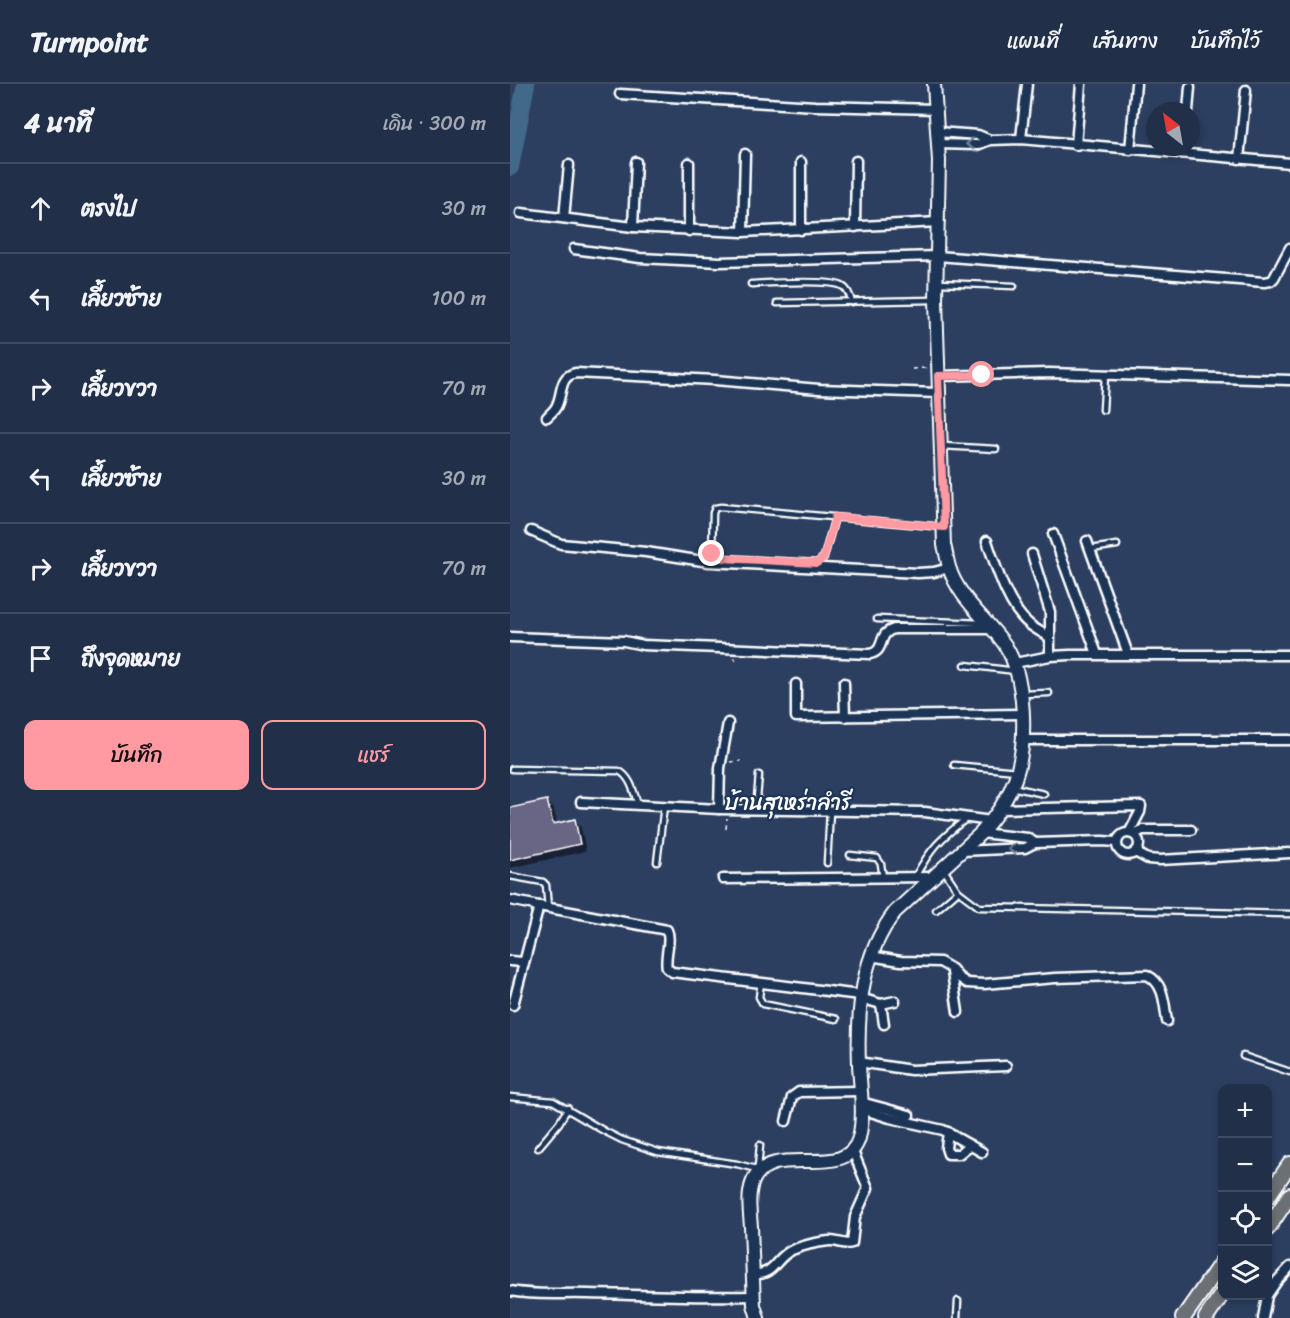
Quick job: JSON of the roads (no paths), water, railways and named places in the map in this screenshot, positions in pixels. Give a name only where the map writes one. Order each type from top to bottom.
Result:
[{"type":"main road","points":[[1271,1192],[1290,1164]]},
{"type":"main road","points":[[1272,1222],[1290,1196]]},
{"type":"main road","points":[[1184,1318],[1218,1268]]},
{"type":"main road","points":[[1206,1318],[1218,1300]]},
{"type":"street","points":[[758,1318],[754,1296],[750,1200],[753,1182],[760,1170],[780,1162],[832,1160],[843,1157],[859,1139],[860,997],[870,956],[890,918],[991,821],[1011,787],[1017,771],[1022,740],[1022,714],[1016,667],[991,626],[962,594],[949,568],[944,545],[938,393],[936,300],[939,222],[934,84]]},
{"type":"street","points":[[1021,139],[1027,84]]},
{"type":"street","points":[[1076,145],[1081,84]]},
{"type":"street","points":[[1130,150],[1136,84]]},
{"type":"street","points":[[1189,102],[1190,87]]},
{"type":"street","points":[[1239,159],[1246,90]]},
{"type":"street","points":[[620,94],[815,106],[936,109]]},
{"type":"street","points":[[937,138],[977,145],[990,140],[1021,139],[1146,150]]},
{"type":"street","points":[[1200,153],[1290,163]]},
{"type":"street","points":[[743,232],[745,154]]},
{"type":"street","points":[[855,227],[856,161]]},
{"type":"street","points":[[633,227],[636,162]]},
{"type":"street","points":[[801,162],[801,230]]},
{"type":"street","points":[[688,231],[689,163]]},
{"type":"street","points":[[564,218],[569,165]]},
{"type":"street","points":[[521,213],[633,227],[688,231],[801,230],[939,222]]},
{"type":"street","points":[[574,249],[640,258],[720,262],[938,256],[1264,282],[1274,278],[1290,248]]},
{"type":"street","points":[[938,371],[1290,380]]},
{"type":"street","points":[[547,417],[558,403],[565,377],[576,373],[715,380],[819,389],[938,393]]},
{"type":"street","points":[[531,531],[561,544],[646,552],[709,562],[918,573],[949,568]]},
{"type":"street","points":[[1053,534],[1097,654]]},
{"type":"street","points":[[987,541],[999,574],[1015,605],[1030,624],[1049,637]]},
{"type":"street","points":[[1089,545],[1128,654]]},
{"type":"street","points":[[1032,554],[1050,612],[1050,656]]},
{"type":"street","points":[[510,637],[870,654],[880,649],[883,635],[894,629],[991,626]]},
{"type":"street","points":[[1016,667],[1050,656],[1097,654],[1290,655]]},
{"type":"street","points":[[844,683],[845,717]]},
{"type":"street","points":[[796,684],[796,717],[1022,714]]},
{"type":"street","points":[[719,809],[720,768],[728,723]]},
{"type":"street","points":[[1022,740],[1290,740]]},
{"type":"street","points":[[581,802],[719,809],[925,812],[991,821]]},
{"type":"street","points":[[999,809],[1141,806],[1131,833]]},
{"type":"street","points":[[1131,833],[1138,840],[1138,848],[1136,852],[1129,855],[1123,854],[1116,842],[1120,835],[1143,830],[1191,830]]},
{"type":"street","points":[[981,833],[1028,838],[1035,843]]},
{"type":"street","points":[[962,851],[1025,849],[1035,843],[1116,842]]},
{"type":"street","points":[[1136,852],[1148,859],[1160,860],[1290,853]]},
{"type":"street","points":[[723,879],[883,878],[915,877],[938,873]]},
{"type":"street","points":[[510,900],[667,930],[669,935],[665,961],[667,968],[672,972],[761,982],[860,997],[881,1004],[895,1001]]},
{"type":"street","points":[[513,1005],[523,962],[543,907]]},
{"type":"street","points":[[870,956],[945,964],[967,983],[1147,975],[1154,978],[1159,985],[1164,998],[1167,1021]]},
{"type":"street","points":[[510,962],[523,962]]},
{"type":"street","points":[[952,969],[958,1012]]},
{"type":"street","points":[[881,1004],[884,1024]]},
{"type":"street","points":[[859,1062],[911,1070],[1006,1066]]},
{"type":"street","points":[[786,1121],[792,1097],[799,1092],[861,1100],[909,1115]]},
{"type":"street","points":[[861,1100],[890,1118],[948,1132],[982,1152]]},
{"type":"street","points":[[948,1132],[946,1148],[948,1154],[959,1154],[970,1145]]},
{"type":"street","points":[[753,1274],[768,1271],[785,1254],[797,1248],[831,1241],[847,1245],[852,1243],[855,1217],[868,1188],[852,1149]]},
{"type":"street","points":[[1272,1287],[1290,1267]]},
{"type":"street","points":[[510,1291],[548,1295],[586,1294],[688,1298],[754,1296]]},
{"type":"street","points":[[1263,1318],[1266,1300]]},
{"type":"lane","points":[[751,284],[803,282],[838,285],[847,290],[852,302]]},
{"type":"lane","points":[[937,283],[1014,286]]},
{"type":"lane","points":[[777,303],[936,300]]},
{"type":"lane","points":[[1103,410],[1105,375]]},
{"type":"lane","points":[[940,446],[996,449]]},
{"type":"lane","points":[[835,517],[824,557],[817,563],[722,558],[712,554],[713,513],[715,508],[721,507],[835,517],[944,527]]},
{"type":"lane","points":[[1089,545],[1118,545]]},
{"type":"lane","points":[[877,620],[991,626]]},
{"type":"lane","points":[[965,665],[1016,667]]},
{"type":"lane","points":[[1020,694],[1049,693]]},
{"type":"lane","points":[[954,765],[1017,771]]},
{"type":"lane","points":[[512,769],[619,771],[629,780],[638,805]]},
{"type":"lane","points":[[756,810],[759,775]]},
{"type":"lane","points":[[1011,787],[1044,794]]},
{"type":"lane","points":[[657,862],[664,806]]},
{"type":"lane","points":[[827,862],[830,810]]},
{"type":"lane","points":[[915,877],[936,844],[969,817]]},
{"type":"lane","points":[[850,855],[877,858],[881,864],[883,878]]},
{"type":"lane","points":[[938,873],[979,907],[1290,914]]},
{"type":"lane","points":[[510,876],[543,882],[546,885],[543,907]]},
{"type":"lane","points":[[936,910],[958,891]]},
{"type":"lane","points":[[761,982],[759,996],[763,1004],[836,1018]]},
{"type":"lane","points":[[1243,1056],[1290,1072]]},
{"type":"lane","points":[[510,1097],[543,1098],[553,1101],[622,1140],[658,1152],[760,1170],[760,1145]]},
{"type":"lane","points":[[538,1148],[568,1108]]},
{"type":"lane","points":[[957,1318],[958,1301]]},
{"type":"waterway","points":[[510,167],[526,84]]},
{"type":"district","name":"บ้านสุเหร่าลำรี","points":[[788,802]]}]
